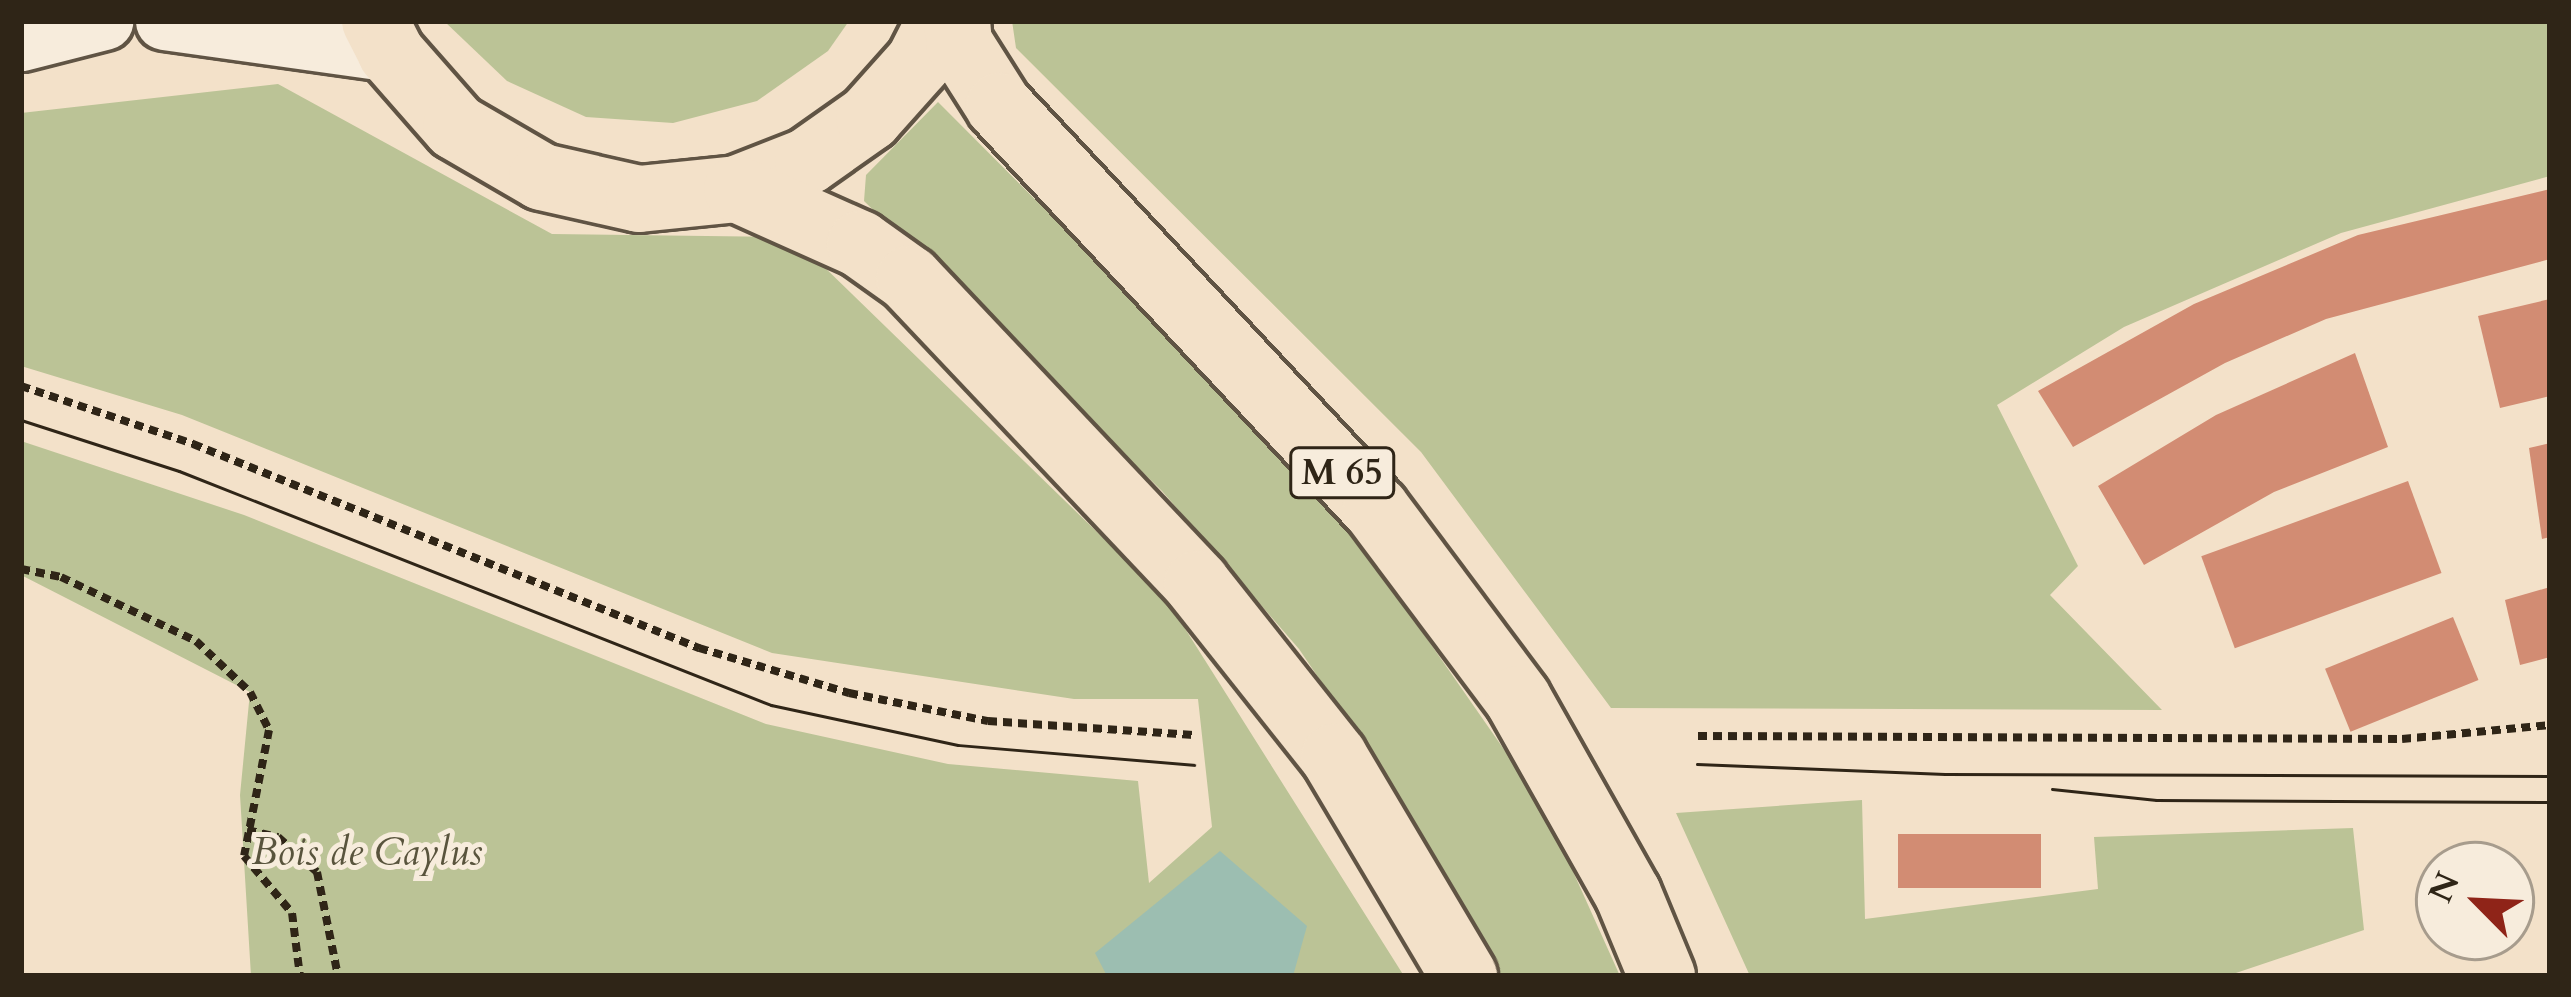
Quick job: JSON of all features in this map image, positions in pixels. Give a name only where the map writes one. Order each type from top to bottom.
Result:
[{"type":"main road","points":[[383,37],[456,127],[542,177],[638,199],[737,189],[808,161],[869,118],[919,62],[940,21]]},
{"type":"main road","name":"M 65","points":[[957,21],[959,44],[999,106],[1376,509],[1518,699],[1628,894],[1662,976]]},
{"type":"main road","points":[[737,189],[860,244],[909,279],[1197,584],[1334,757],[1464,976]]},
{"type":"street","points":[[21,42],[104,21]]},
{"type":"street","points":[[164,21],[383,37]]},
{"type":"path","points":[[21,386],[193,444],[699,648],[849,693],[988,721],[1194,735]]},
{"type":"path","points":[[21,569],[61,577],[196,641],[250,692],[269,730],[244,856],[292,914],[300,976]]},
{"type":"path","points":[[1698,736],[2402,739],[2550,725]]},
{"type":"path","points":[[248,830],[278,837],[317,872],[338,976]]},
{"type":"green space","points":[[444,21],[849,21],[828,51],[757,101],[673,123],[586,117],[507,81]]},
{"type":"green space","points":[[1012,21],[2550,21],[2550,176],[2341,233],[2124,327],[1997,405],[2078,566],[2050,595],[2162,710],[1611,708],[1421,452],[1016,48]]},
{"type":"green space","name":"Bois de Caylus","points":[[278,84],[552,234],[774,237],[817,260],[1167,600],[1404,976],[251,976],[240,795],[250,692],[21,575],[21,441],[244,515],[766,724],[948,764],[1138,781],[1149,883],[1212,827],[1198,699],[1074,699],[772,653],[182,415],[21,366],[21,113]]},
{"type":"green space","points":[[938,102],[1251,416],[1359,541],[1544,807],[1620,976],[1501,976],[1386,777],[1299,649],[1162,491],[864,201],[866,175]]},
{"type":"green space","points":[[1862,800],[1865,919],[2098,889],[2094,837],[2353,828],[2364,930],[2227,976],[1750,976],[1676,813]]},
{"type":"shaded area","points":[[1220,851],[1307,926],[1293,976],[1107,976],[1095,953]]},
{"type":"building","points":[[2550,189],[2550,259],[2326,319],[2225,363],[2073,447],[2038,391],[2194,304],[2358,235]]},
{"type":"building","points":[[2550,299],[2550,396],[2500,408],[2478,316]]},
{"type":"building","points":[[2355,353],[2388,447],[2274,492],[2144,565],[2098,486],[2216,415]]},
{"type":"building","points":[[2550,443],[2550,537],[2542,539],[2529,448]]},
{"type":"building","points":[[2408,481],[2442,573],[2235,648],[2201,556]]},
{"type":"building","points":[[2550,587],[2550,657],[2520,665],[2505,600]]},
{"type":"building","points":[[2453,617],[2478,680],[2351,732],[2325,669]]},
{"type":"building","points":[[1898,834],[2041,834],[2041,888],[1898,888]]},
{"type":"tram line","points":[[21,420],[179,471],[771,705],[958,745],[1194,765]]},
{"type":"tram line","points":[[1697,764],[1945,774],[2550,776]]},
{"type":"tram line","points":[[2052,789],[2156,800],[2550,802]]}]
